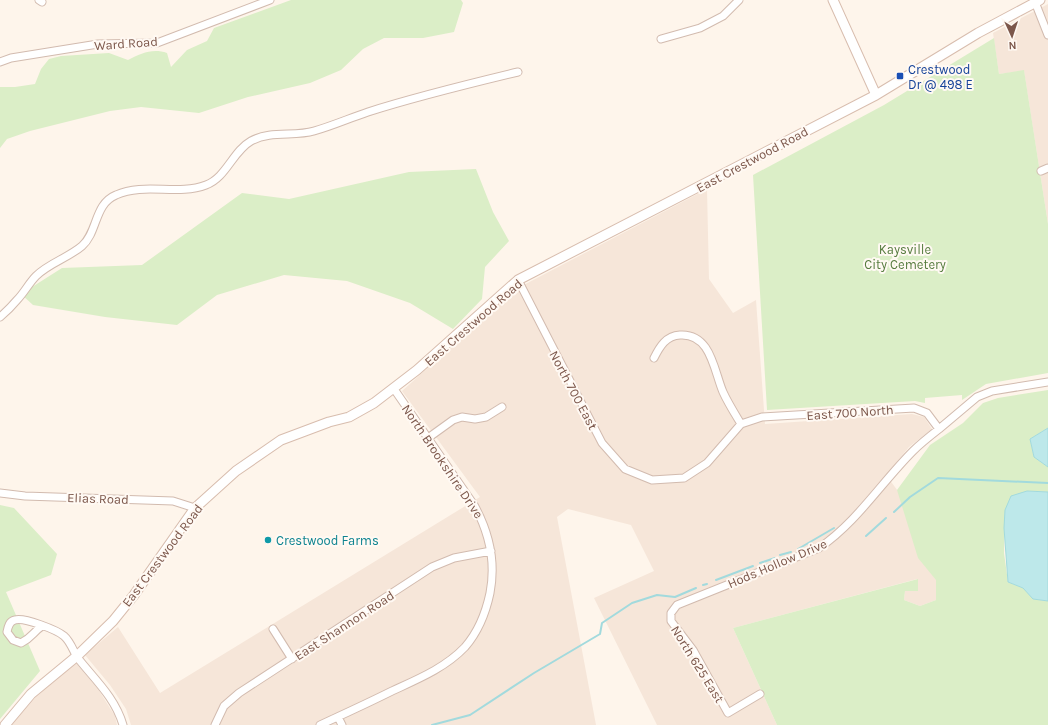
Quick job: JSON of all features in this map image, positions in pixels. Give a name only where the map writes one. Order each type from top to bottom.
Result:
[{"type":"street","name":"Ward Road","points":[[0,62],[11,58],[98,44],[157,43],[270,0]]},
{"type":"street","points":[[661,39],[706,25],[723,16],[739,0]]},
{"type":"street","points":[[833,0],[876,95]]},
{"type":"street","points":[[1037,1],[1048,35]]},
{"type":"street","name":"East Crestwood Road","points":[[4,725],[30,694],[77,656],[117,616],[195,508],[236,471],[281,440],[329,422],[349,417],[374,403],[394,388],[518,280],[876,95],[978,33],[1037,1]]},
{"type":"street","points":[[0,317],[17,301],[35,277],[50,265],[82,246],[93,229],[102,204],[116,195],[143,188],[182,189],[206,185],[220,175],[234,156],[251,141],[279,134],[312,132],[368,112],[433,92],[518,72]]},
{"type":"street","name":"North 700 East","points":[[518,280],[602,443],[625,469],[652,480],[684,478],[707,463],[741,424]]},
{"type":"street","points":[[654,358],[660,346],[670,337],[682,335],[694,338],[703,344],[710,355],[723,392],[741,424]]},
{"type":"street","points":[[939,429],[978,397],[984,394],[992,391],[1048,382]]},
{"type":"street","name":"North Brookshire Drive","points":[[320,725],[429,674],[450,661],[465,647],[478,629],[487,604],[492,579],[491,551],[484,524],[474,505],[394,388]]},
{"type":"street","points":[[428,438],[454,420],[462,417],[475,419],[486,417],[502,407]]},
{"type":"street","name":"East 700 North","points":[[741,424],[762,417],[914,408],[927,413],[939,429]]},
{"type":"street","name":"Hods Hollow Drive","points":[[671,613],[677,605],[819,548],[835,537],[863,509],[913,450],[939,429]]},
{"type":"street","name":"Elias Road","points":[[0,493],[25,496],[173,501],[195,508]]},
{"type":"street","name":"East Shannon Road","points":[[215,725],[224,706],[238,693],[432,568],[454,558],[491,551]]},
{"type":"street","name":"North 625 East","points":[[671,613],[671,621],[693,650],[728,713],[760,694]]},
{"type":"street","points":[[42,626],[35,631],[31,638],[21,643],[13,640],[7,632],[9,624],[14,620],[23,619],[42,626],[64,636],[77,656],[103,687],[120,713],[123,725]]},
{"type":"street","points":[[273,629],[292,659]]},
{"type":"street","points":[[338,717],[342,725]]},
{"type":"shaded area","points":[[1048,4],[1048,224],[1024,71],[999,74],[993,33]]},
{"type":"shaded area","points":[[707,189],[709,279],[733,313],[756,300],[765,424],[912,414],[924,417],[932,429],[909,447],[886,475],[956,569],[936,600],[920,606],[904,600],[905,591],[918,591],[917,579],[733,628],[777,725],[657,725],[594,598],[654,571],[631,525],[568,509],[557,517],[596,725],[131,725],[126,709],[110,685],[85,655],[118,627],[160,693],[480,497],[402,391],[516,289]]},
{"type":"shaded area","points":[[76,663],[98,689],[115,716],[117,725],[12,725],[35,698]]},
{"type":"green space","points":[[291,0],[461,0],[463,3],[454,32],[423,38],[384,38],[363,49],[341,70],[310,83],[248,97],[199,113],[141,107],[110,111],[30,131],[7,139],[0,148],[0,87],[15,87],[35,84],[41,69],[49,59],[61,56],[109,53],[128,60],[142,53],[157,51],[167,53],[171,67],[187,50],[207,41],[214,28]]},
{"type":"green space","name":"Kaysville City Cemetery","points":[[994,38],[999,74],[1024,70],[1048,224],[1048,373],[986,384],[962,400],[962,395],[925,398],[925,403],[915,401],[767,410],[753,175],[884,105]]},
{"type":"green space","points":[[476,169],[493,212],[509,241],[485,267],[482,299],[453,329],[410,303],[347,281],[284,275],[217,295],[177,325],[105,317],[33,305],[21,294],[62,268],[142,265],[242,193],[289,199],[409,172]]},
{"type":"green space","points":[[1048,390],[1048,428],[1030,439],[1034,457],[1048,467],[1048,492],[1027,491],[1005,510],[1004,553],[1008,582],[1023,588],[1033,599],[1048,601],[1048,725],[777,725],[733,628],[918,579],[918,591],[905,591],[904,600],[920,606],[936,600],[936,580],[918,558],[897,490],[930,445],[963,423],[983,403],[998,398]]},
{"type":"green space","points":[[0,505],[14,508],[57,554],[51,575],[6,592],[40,671],[0,719]]},
{"type":"water","points":[[1048,428],[1048,467],[1034,457],[1030,439]]},
{"type":"water","points":[[1027,491],[1048,492],[1048,601],[1033,599],[1023,588],[1008,582],[1004,528],[1005,510],[1011,496]]},
{"type":"waterway","points":[[894,512],[910,497],[938,478],[1048,483]]},
{"type":"waterway","points":[[866,536],[886,518]]},
{"type":"waterway","points":[[798,549],[834,528]]},
{"type":"waterway","points":[[780,555],[791,552]]},
{"type":"waterway","points":[[760,563],[775,558]]},
{"type":"waterway","points":[[716,580],[753,566]]},
{"type":"waterway","points":[[703,585],[707,584]]},
{"type":"waterway","points":[[432,725],[470,715],[534,673],[600,634],[602,623],[632,603],[657,595],[675,597],[696,588]]},
{"type":"place","name":"Crestwood Dr @ 498 E","points":[[900,76]]},
{"type":"place","name":"Crestwood Farms","points":[[268,540]]}]
